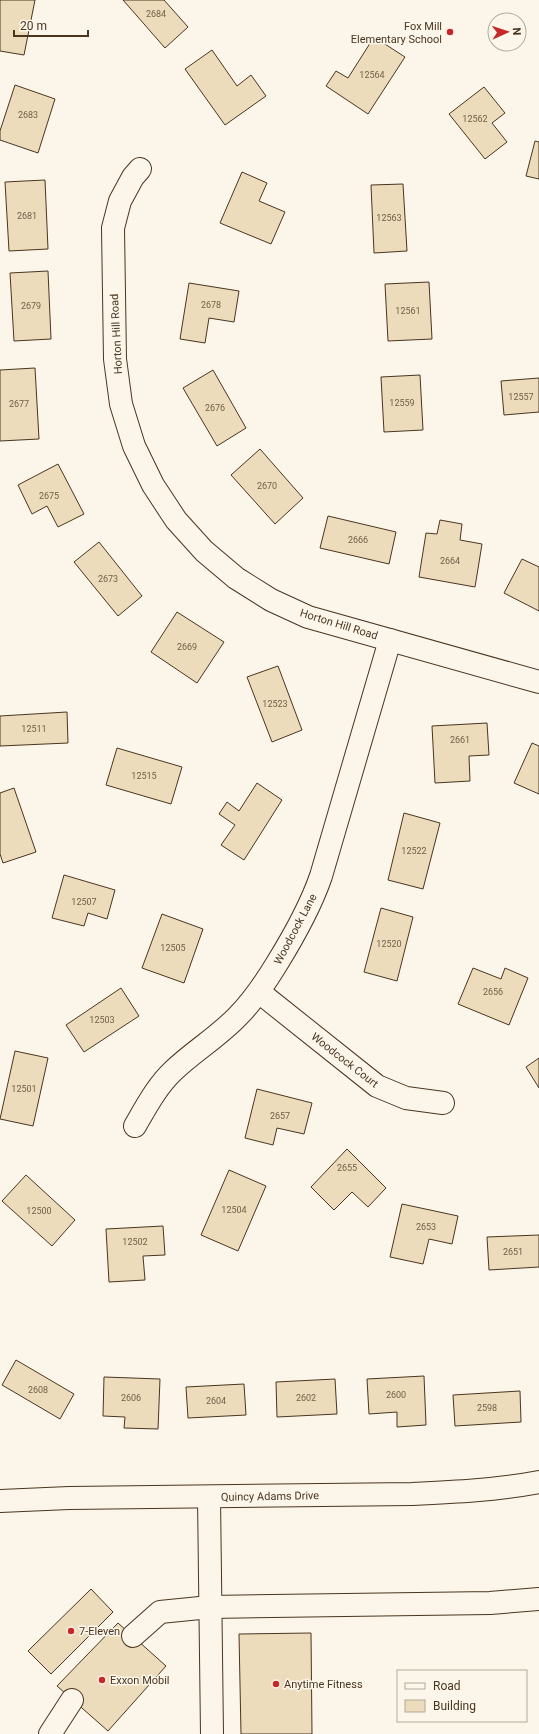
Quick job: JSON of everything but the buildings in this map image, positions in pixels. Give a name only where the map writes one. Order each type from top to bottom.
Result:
[{"type":"street","name":"Horton Hill Road","points":[[140,169],[133,177],[120,201],[113,228],[115,360],[121,404],[134,446],[153,485],[176,520],[204,551],[236,578],[271,600],[308,617],[539,682]]},
{"type":"street","name":"Woodcock Lane","points":[[135,1126],[153,1097],[173,1072],[239,1016],[259,992],[294,937],[312,901],[322,876],[390,640]]},
{"type":"street","name":"Woodcock Court","points":[[259,992],[377,1086],[406,1098],[443,1103]]},
{"type":"street","name":"Quincy Adams Drive","points":[[0,1501],[69,1498],[463,1492],[512,1488],[539,1482]]},
{"type":"street","points":[[209,1497],[212,1734]]},
{"type":"street","points":[[133,1636],[160,1612],[210,1607],[490,1603],[539,1599]]},
{"type":"street","points":[[50,1734],[72,1700]]},
{"type":"place","name":"Fox Mill Elementary School","points":[[450,32]]},
{"type":"place","name":"7-Eleven","points":[[71,1631]]},
{"type":"place","name":"Exxon Mobil","points":[[102,1680]]},
{"type":"place","name":"Anytime Fitness","points":[[276,1684]]}]
